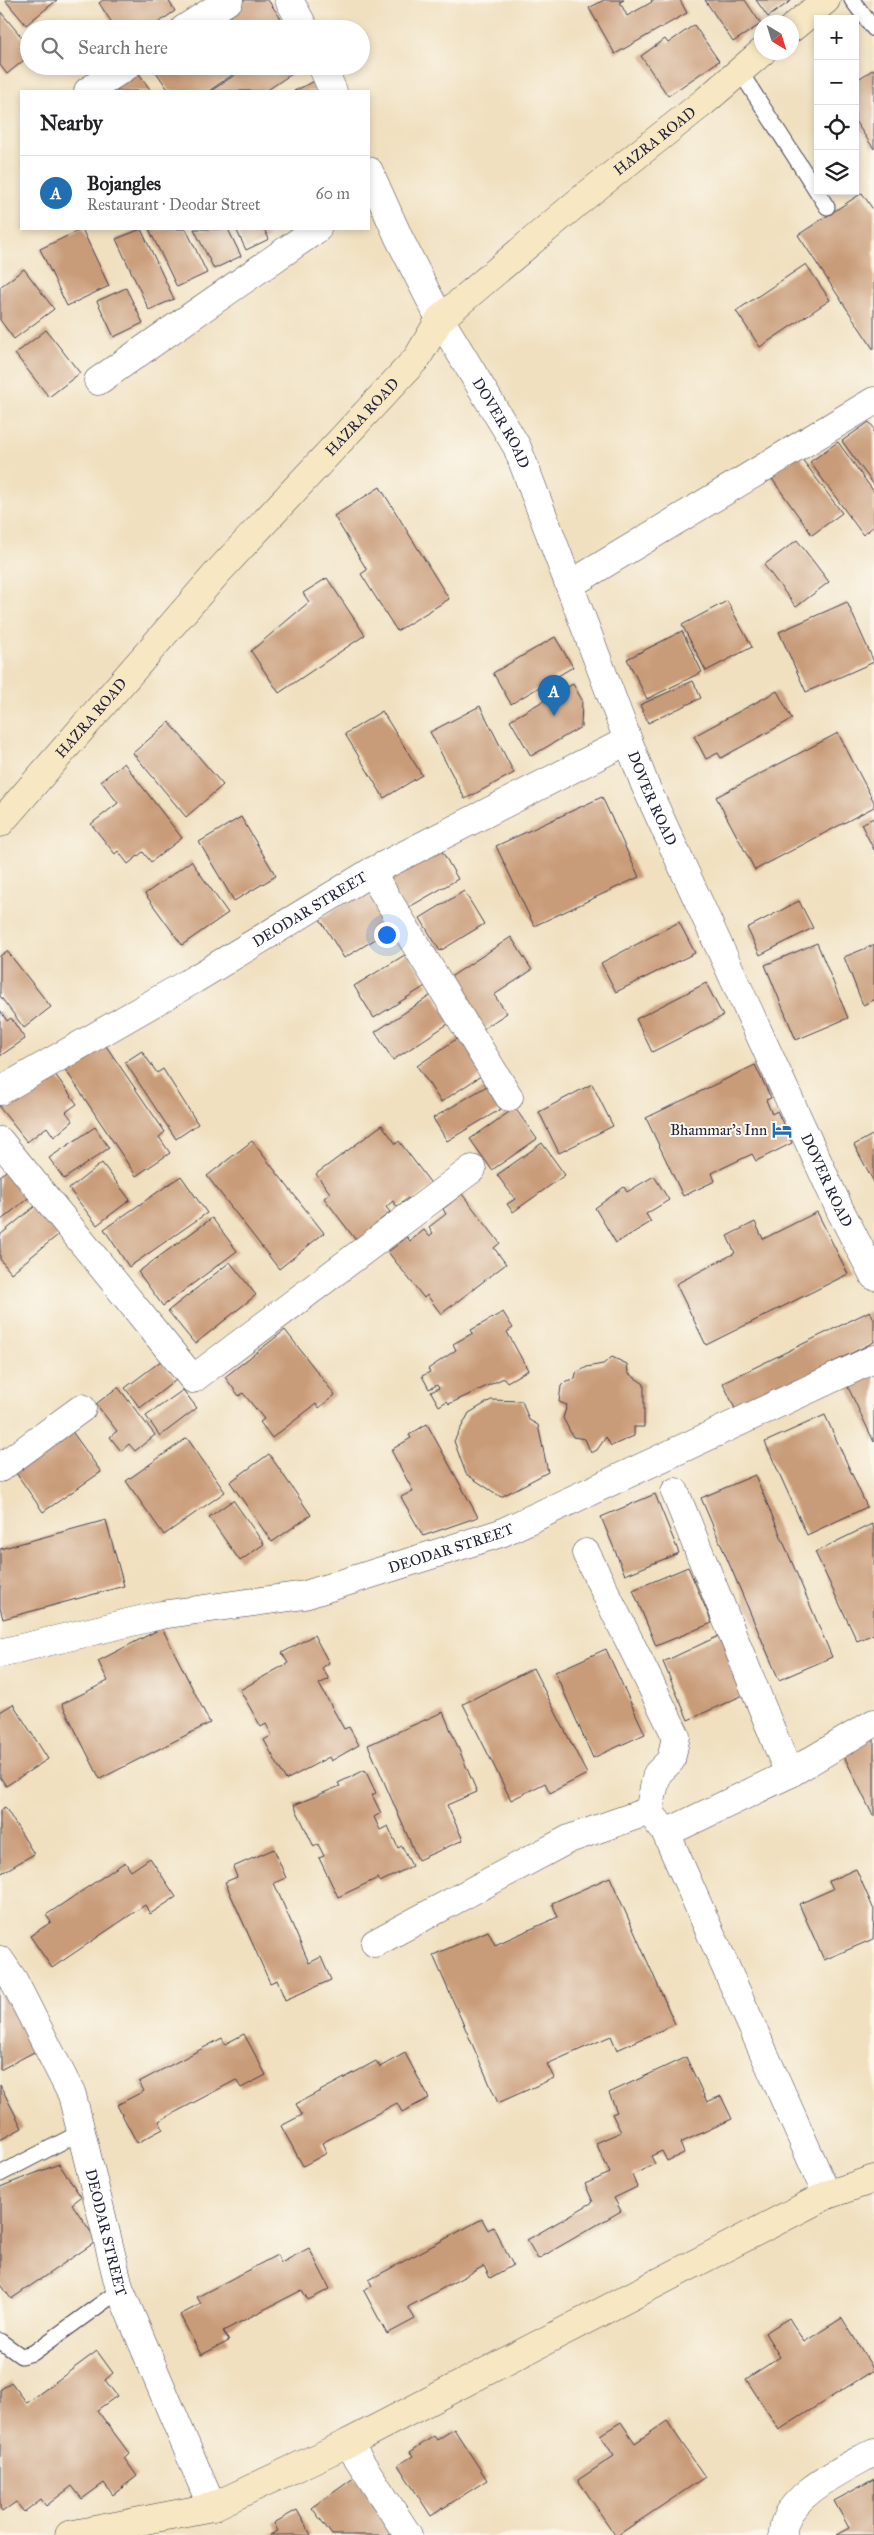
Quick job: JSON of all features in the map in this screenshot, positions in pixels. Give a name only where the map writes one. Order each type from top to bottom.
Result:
[{"type":"main road","points":[[799,22],[826,0]]},
{"type":"main road","name":"HAZRA ROAD","points":[[0,823],[218,572],[417,358],[440,319],[578,202],[704,102],[754,58]]},
{"type":"main road","points":[[81,2534],[212,2507],[348,2443],[827,2195],[874,2179]]},
{"type":"street","points":[[198,20],[229,0]]},
{"type":"street","points":[[289,0],[300,20]]},
{"type":"street","points":[[90,90],[112,75]]},
{"type":"street","points":[[326,75],[333,90]]},
{"type":"street","name":"DOVER ROAD","points":[[371,184],[440,319],[517,447],[571,584],[627,741],[649,794],[840,1210],[874,1276]]},
{"type":"street","points":[[98,381],[315,230]]},
{"type":"street","points":[[571,584],[874,401]]},
{"type":"street","name":"DEODAR STREET","points":[[0,1091],[195,979],[371,872],[627,741]]},
{"type":"street","points":[[371,872],[509,1097]]},
{"type":"street","points":[[0,1141],[193,1379],[472,1170]]},
{"type":"street","name":"DEODAR STREET","points":[[0,1652],[161,1615],[305,1595],[501,1533],[874,1359]]},
{"type":"street","points":[[0,1468],[82,1408]]},
{"type":"street","points":[[675,1492],[789,1774]]},
{"type":"street","points":[[586,1553],[676,1736],[671,1760],[657,1774],[649,1811],[666,1833],[827,2195]]},
{"type":"street","points":[[666,1833],[789,1774],[874,1723]]},
{"type":"street","points":[[375,1943],[570,1839],[649,1811]]},
{"type":"street","name":"DEODAR STREET","points":[[0,1960],[14,1982],[72,2095],[120,2290],[212,2507]]},
{"type":"street","points":[[348,2443],[408,2535]]},
{"type":"street","points":[[783,2535],[782,2525],[804,2495],[823,2480],[874,2452]]},
{"type":"lane","points":[[852,0],[874,29]]},
{"type":"lane","points":[[739,70],[827,207]]},
{"type":"lane","points":[[0,2174],[81,2132]]},
{"type":"lane","points":[[0,2341],[21,2356],[33,2353],[120,2290]]},
{"type":"building","points":[[5,0],[57,0],[32,20],[22,20]]},
{"type":"building","points":[[103,0],[168,0],[175,11],[162,20],[110,20],[99,3]]},
{"type":"building","points":[[237,0],[268,0],[282,20],[208,20]]},
{"type":"building","points":[[604,0],[624,0],[620,2],[627,16],[652,2],[651,0],[680,0],[687,13],[615,54],[589,8]]},
{"type":"building","points":[[705,0],[745,0],[755,15],[754,28],[733,42]]},
{"type":"building","points":[[756,0],[792,0],[771,15],[767,15]]},
{"type":"building","points":[[0,11],[20,35],[20,63],[7,74],[0,65]]},
{"type":"building","points":[[694,25],[719,61],[668,96],[641,56],[665,39],[668,43]]},
{"type":"building","points":[[874,69],[874,149],[859,127],[859,78]]},
{"type":"building","points":[[120,75],[140,75],[150,90],[97,90]]},
{"type":"building","points":[[158,75],[232,75],[210,90],[168,90]]},
{"type":"building","points":[[235,75],[290,75],[268,90],[212,90]]},
{"type":"building","points":[[317,80],[322,90],[296,90]]},
{"type":"building","points":[[862,193],[874,211],[874,350],[798,235]]},
{"type":"building","points":[[82,230],[109,286],[67,306],[40,249]]},
{"type":"building","points":[[141,230],[174,299],[149,310],[116,239]]},
{"type":"building","points":[[149,230],[186,230],[207,273],[177,287]]},
{"type":"building","points":[[194,230],[228,230],[241,256],[214,269]]},
{"type":"building","points":[[236,230],[264,230],[269,239],[246,250]]},
{"type":"building","points":[[806,264],[830,300],[760,347],[736,311]]},
{"type":"building","points":[[24,269],[54,309],[14,339],[0,320],[0,287]]},
{"type":"building","points":[[126,288],[143,323],[114,337],[97,301]]},
{"type":"building","points":[[46,330],[80,373],[49,397],[15,354]]},
{"type":"building","points":[[869,422],[874,428],[874,485],[842,441]]},
{"type":"building","points":[[838,442],[874,492],[874,526],[863,535],[810,462]]},
{"type":"building","points":[[799,455],[842,513],[812,535],[770,476]]},
{"type":"building","points":[[380,487],[449,599],[397,631],[361,574],[367,570],[334,516]]},
{"type":"building","points":[[797,540],[829,582],[796,607],[764,565]]},
{"type":"building","points":[[327,578],[365,635],[279,693],[251,651],[309,602],[303,593]]},
{"type":"building","points":[[727,601],[752,647],[706,671],[682,625]]},
{"type":"building","points":[[847,602],[874,662],[806,692],[779,632]]},
{"type":"building","points":[[682,631],[702,672],[647,699],[627,659]]},
{"type":"building","points":[[555,637],[573,667],[511,704],[493,673]]},
{"type":"building","points":[[693,681],[701,698],[648,723],[640,705]]},
{"type":"building","points":[[573,684],[582,700],[581,727],[531,756],[510,720]]},
{"type":"building","points":[[777,691],[792,719],[721,758],[718,753],[706,759],[694,736]]},
{"type":"building","points":[[480,706],[514,773],[465,799],[430,732]]},
{"type":"building","points":[[382,711],[422,775],[384,798],[345,734]]},
{"type":"building","points":[[169,722],[223,785],[186,817],[133,753]]},
{"type":"building","points":[[838,733],[874,802],[874,807],[755,870],[716,797]]},
{"type":"building","points":[[124,763],[182,838],[151,862],[143,852],[128,864],[118,851],[115,854],[91,824],[118,803],[101,781]]},
{"type":"building","points":[[602,797],[639,877],[534,926],[496,846]]},
{"type":"building","points":[[241,817],[276,876],[234,901],[199,842]]},
{"type":"building","points":[[874,818],[874,850],[861,824]]},
{"type":"building","points":[[439,846],[458,879],[404,910],[386,878]]},
{"type":"building","points":[[191,861],[228,913],[182,945],[145,894]]},
{"type":"building","points":[[369,888],[394,928],[344,958],[320,919]]},
{"type":"building","points":[[464,891],[484,924],[440,951],[420,918]]},
{"type":"building","points":[[799,901],[813,928],[760,955],[747,928]]},
{"type":"building","points":[[679,922],[695,953],[616,992],[601,963]]},
{"type":"building","points":[[511,937],[532,970],[494,995],[507,1013],[483,1029],[449,978]]},
{"type":"building","points":[[817,943],[848,1018],[796,1040],[765,965]]},
{"type":"building","points":[[874,945],[874,1000],[863,1005],[844,957]]},
{"type":"building","points":[[7,951],[51,1007],[24,1028],[0,996],[0,956]]},
{"type":"building","points":[[408,953],[427,985],[374,1018],[354,986]]},
{"type":"building","points":[[706,983],[723,1016],[652,1052],[636,1019]]},
{"type":"building","points":[[433,994],[451,1022],[393,1060],[375,1032]]},
{"type":"building","points":[[0,1010],[7,1021],[11,1018],[25,1039],[0,1056]]},
{"type":"building","points":[[462,1035],[487,1072],[441,1102],[417,1066]]},
{"type":"building","points":[[104,1043],[165,1132],[159,1137],[170,1153],[136,1176],[65,1069]]},
{"type":"building","points":[[142,1051],[157,1073],[163,1069],[198,1124],[176,1139],[125,1062]]},
{"type":"building","points":[[755,1065],[771,1098],[766,1100],[772,1114],[777,1111],[792,1143],[756,1161],[752,1154],[712,1173],[715,1181],[683,1196],[646,1118]]},
{"type":"building","points":[[49,1066],[77,1104],[66,1112],[73,1121],[54,1137],[47,1127],[27,1142],[0,1108],[0,1104]]},
{"type":"building","points":[[592,1084],[613,1126],[559,1153],[539,1112]]},
{"type":"building","points":[[487,1086],[501,1109],[447,1141],[433,1118]]},
{"type":"building","points":[[515,1108],[537,1139],[492,1170],[470,1139]]},
{"type":"building","points":[[382,1125],[396,1144],[399,1141],[433,1186],[412,1202],[408,1198],[397,1207],[393,1201],[386,1207],[390,1212],[379,1221],[382,1225],[358,1243],[324,1198],[330,1193],[316,1174]]},
{"type":"building","points":[[95,1127],[109,1148],[64,1179],[49,1158]]},
{"type":"building","points":[[874,1134],[874,1182],[854,1145]]},
{"type":"building","points":[[252,1141],[324,1233],[279,1269],[207,1176]]},
{"type":"building","points":[[542,1143],[565,1175],[513,1212],[507,1204],[515,1199],[497,1175]]},
{"type":"building","points":[[102,1163],[130,1200],[97,1225],[69,1189]]},
{"type":"building","points":[[10,1168],[32,1195],[0,1221],[0,1176]]},
{"type":"building","points":[[181,1176],[207,1213],[129,1267],[104,1229]]},
{"type":"building","points":[[654,1176],[669,1200],[646,1214],[651,1222],[616,1243],[595,1208],[624,1187],[627,1192]]},
{"type":"building","points":[[462,1194],[500,1243],[494,1248],[506,1264],[441,1314],[427,1295],[424,1298],[388,1252],[407,1237],[410,1241],[424,1230],[429,1236],[433,1233],[429,1227],[446,1214],[443,1209]]},
{"type":"building","points":[[40,1202],[63,1231],[11,1273],[0,1259],[0,1235]]},
{"type":"building","points":[[817,1212],[848,1274],[706,1345],[676,1284],[735,1253],[727,1236],[755,1222],[763,1239]]},
{"type":"building","points":[[212,1218],[237,1251],[163,1306],[138,1272]]},
{"type":"building","points":[[230,1262],[256,1295],[195,1344],[168,1311]]},
{"type":"building","points":[[870,1311],[874,1319],[874,1342],[736,1411],[723,1383]]},
{"type":"building","points":[[503,1312],[513,1328],[507,1332],[528,1370],[507,1382],[504,1378],[449,1404],[447,1401],[439,1406],[431,1392],[439,1388],[437,1385],[429,1389],[422,1376],[430,1372],[428,1369],[456,1350],[453,1344],[473,1333],[471,1330]]},
{"type":"building","points":[[285,1330],[335,1395],[319,1408],[316,1404],[272,1438],[260,1422],[264,1419],[243,1393],[239,1396],[225,1377]]},
{"type":"building","points":[[612,1357],[627,1364],[628,1373],[644,1384],[644,1427],[634,1427],[634,1436],[611,1446],[606,1437],[597,1450],[591,1453],[585,1439],[573,1437],[563,1418],[567,1405],[559,1402],[561,1386],[566,1381],[575,1379],[576,1373],[587,1367],[603,1364]]},
{"type":"building","points":[[161,1361],[176,1380],[140,1408],[125,1388]]},
{"type":"building","points":[[874,1372],[874,1442],[847,1385]]},
{"type":"building","points":[[118,1387],[155,1435],[135,1451],[129,1444],[121,1451],[110,1437],[117,1431],[96,1404]]},
{"type":"building","points":[[183,1390],[197,1408],[160,1436],[146,1416]]},
{"type":"building","points":[[491,1400],[522,1401],[529,1420],[538,1425],[548,1472],[501,1497],[466,1474],[454,1441],[469,1413]]},
{"type":"building","points":[[825,1415],[867,1507],[807,1535],[765,1442]]},
{"type":"building","points":[[427,1424],[478,1517],[423,1536],[401,1497],[413,1491],[391,1450],[411,1438],[409,1435]]},
{"type":"building","points":[[71,1430],[101,1472],[43,1512],[14,1470]]},
{"type":"building","points":[[187,1438],[225,1492],[164,1535],[126,1481]]},
{"type":"building","points":[[269,1454],[311,1515],[272,1542],[230,1482]]},
{"type":"building","points":[[755,1475],[832,1657],[779,1680],[701,1498]]},
{"type":"building","points":[[655,1494],[679,1553],[625,1575],[601,1517]]},
{"type":"building","points":[[233,1500],[264,1544],[240,1561],[209,1517]]},
{"type":"building","points":[[106,1520],[124,1586],[3,1619],[0,1608],[0,1549]]},
{"type":"building","points":[[872,1524],[874,1528],[874,1634],[857,1641],[815,1552]]},
{"type":"building","points":[[688,1567],[712,1623],[656,1646],[633,1590]]},
{"type":"building","points":[[162,1628],[210,1723],[100,1779],[62,1704],[108,1681],[98,1661]]},
{"type":"building","points":[[723,1634],[750,1692],[688,1720],[663,1662]]},
{"type":"building","points":[[314,1635],[329,1663],[322,1668],[329,1679],[319,1684],[344,1729],[349,1727],[359,1745],[331,1761],[329,1757],[286,1780],[264,1740],[272,1735],[266,1724],[261,1727],[240,1690],[288,1663],[282,1653]]},
{"type":"building","points":[[606,1649],[645,1734],[593,1758],[555,1672]]},
{"type":"building","points":[[533,1668],[587,1774],[550,1793],[545,1783],[511,1800],[463,1704]]},
{"type":"building","points":[[13,1704],[48,1759],[6,1786],[0,1777],[0,1712]]},
{"type":"building","points":[[443,1712],[477,1792],[447,1805],[463,1840],[418,1860],[368,1745]]},
{"type":"building","points":[[874,1730],[874,1816],[873,1816],[843,1754]]},
{"type":"building","points":[[365,1770],[376,1793],[372,1795],[381,1813],[374,1817],[380,1830],[388,1826],[398,1848],[402,1846],[412,1866],[380,1882],[378,1878],[338,1897],[319,1858],[324,1856],[318,1844],[314,1847],[294,1805],[340,1786],[338,1783]]},
{"type":"building","points":[[5,1807],[34,1854],[0,1874],[0,1810]]},
{"type":"building","points":[[274,1849],[286,1878],[274,1883],[309,1963],[321,1957],[331,1980],[285,2000],[277,1980],[270,1983],[225,1882],[237,1877],[233,1867]]},
{"type":"building","points":[[150,1858],[176,1897],[150,1914],[145,1905],[52,1968],[30,1936],[51,1922],[46,1915],[125,1862],[131,1871]]},
{"type":"building","points":[[856,1869],[874,1910],[873,1939],[824,1960],[799,1904],[833,1889],[829,1881]]},
{"type":"building","points":[[610,1877],[675,2024],[617,2050],[611,2036],[547,2064],[554,2078],[498,2103],[433,1955],[488,1931],[495,1945],[558,1917],[552,1903]]},
{"type":"building","points":[[0,1981],[36,2051],[0,2070]]},
{"type":"building","points":[[244,2034],[266,2075],[241,2088],[236,2080],[159,2121],[163,2129],[137,2143],[117,2105],[144,2091],[139,2082],[222,2038],[225,2044]]},
{"type":"building","points":[[405,2053],[429,2098],[402,2112],[397,2103],[322,2143],[327,2153],[303,2166],[281,2126],[302,2115],[296,2104],[376,2061],[380,2067]]},
{"type":"building","points":[[686,2057],[707,2102],[721,2096],[732,2119],[680,2143],[684,2153],[667,2161],[662,2151],[651,2156],[655,2164],[632,2175],[637,2187],[614,2198],[621,2211],[538,2259],[527,2240],[593,2202],[585,2184],[610,2173],[596,2143],[621,2132],[612,2114],[617,2112],[609,2093]]},
{"type":"building","points":[[0,2085],[22,2128],[0,2140]]},
{"type":"building","points":[[59,2164],[81,2197],[72,2204],[97,2241],[11,2299],[0,2283],[0,2187]]},
{"type":"building","points":[[482,2219],[488,2230],[493,2227],[513,2265],[490,2278],[484,2266],[408,2307],[415,2319],[387,2334],[364,2291],[372,2286],[369,2280]]},
{"type":"building","points":[[309,2248],[330,2289],[308,2300],[302,2290],[223,2331],[229,2341],[201,2355],[180,2315],[201,2304],[197,2297],[277,2255],[281,2263]]},
{"type":"building","points":[[789,2318],[804,2342],[842,2318],[874,2370],[779,2430],[746,2379],[780,2357],[765,2333]]},
{"type":"building","points":[[97,2351],[113,2373],[105,2380],[117,2396],[97,2410],[129,2453],[124,2458],[137,2476],[113,2495],[104,2483],[82,2499],[72,2486],[46,2506],[41,2499],[24,2512],[16,2502],[2,2512],[0,2509],[0,2390],[11,2382],[27,2403]]},
{"type":"building","points":[[667,2421],[705,2477],[618,2535],[615,2535],[578,2480],[614,2456],[600,2435],[621,2422],[635,2443]]},
{"type":"building","points":[[454,2429],[487,2480],[431,2516],[398,2465],[413,2456],[410,2452],[434,2436],[437,2440]]},
{"type":"building","points":[[355,2477],[396,2535],[332,2535],[312,2508]]},
{"type":"building","points":[[874,2479],[874,2535],[836,2535],[849,2528],[834,2501]]},
{"type":"building","points":[[297,2510],[311,2535],[270,2535],[278,2531],[274,2523]]},
{"type":"place","name":"Bojangles","points":[[554,716]]},
{"type":"place","name":"Bhammar's Inn","points":[[782,1130]]}]
